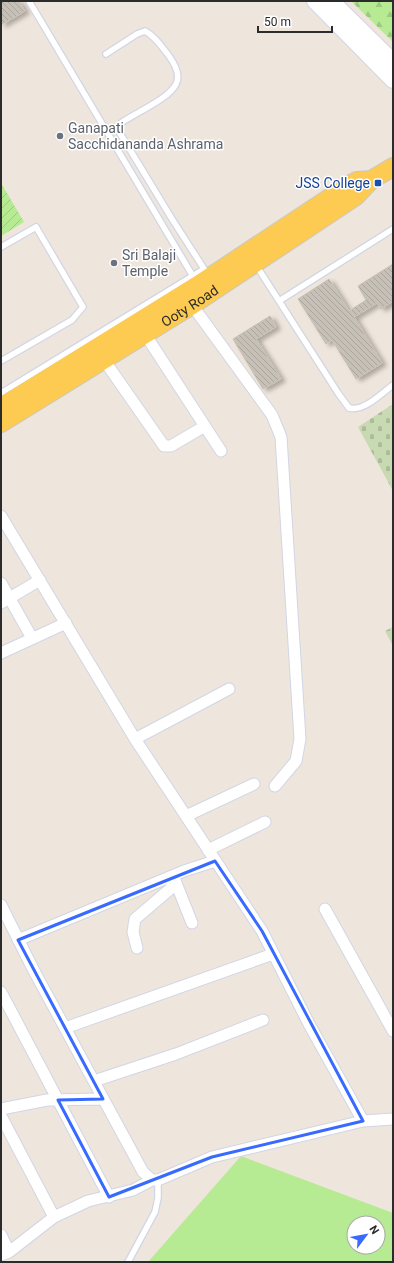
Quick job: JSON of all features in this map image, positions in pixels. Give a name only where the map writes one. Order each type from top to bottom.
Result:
[{"type":"main road","name":"Ooty Road","points":[[1,423],[192,305],[356,196],[371,180],[393,166]]},
{"type":"main road","name":"Ooty Road","points":[[1,407],[201,277],[349,185],[371,180]]},
{"type":"street","points":[[315,1],[393,80]]},
{"type":"street","points":[[331,1],[393,62]]},
{"type":"street","points":[[192,305],[272,415],[281,437],[300,739],[296,761],[275,786]]},
{"type":"street","points":[[145,334],[221,451]]},
{"type":"street","points":[[104,360],[164,446],[171,446],[205,426]]},
{"type":"street","points":[[1,516],[135,739],[262,931],[309,1024],[363,1120]]},
{"type":"street","points":[[6,600],[40,580]]},
{"type":"street","points":[[1,583],[6,600],[32,638]]},
{"type":"street","points":[[1,653],[66,623]]},
{"type":"street","points":[[135,739],[229,690]]},
{"type":"street","points":[[186,816],[254,784]]},
{"type":"street","points":[[208,850],[265,822]]},
{"type":"street","points":[[18,940],[175,880],[215,861]]},
{"type":"street","points":[[175,880],[192,923]]},
{"type":"street","points":[[137,948],[133,932],[135,920],[175,880]]},
{"type":"street","points":[[1,905],[18,940],[143,1172],[155,1180]]},
{"type":"street","points":[[326,909],[393,1031]]},
{"type":"street","points":[[65,1028],[273,954]]},
{"type":"street","points":[[1,992],[110,1197]]},
{"type":"street","points":[[94,1081],[176,1054],[263,1020]]},
{"type":"street","points":[[1,1109],[47,1100],[103,1099]]},
{"type":"street","points":[[1,1116],[54,1217]]},
{"type":"street","points":[[1,1235],[5,1253],[54,1217],[88,1201],[110,1197],[133,1190],[212,1157],[363,1120],[393,1119]]},
{"type":"lane","points":[[29,1],[201,277]]},
{"type":"lane","points":[[106,54],[137,34],[145,31],[158,41],[176,69],[177,83],[174,87],[167,94],[120,123],[118,130],[201,277]]},
{"type":"lane","points":[[1,247],[36,227],[83,307],[72,320],[1,361]]},
{"type":"lane","points":[[280,301],[393,229]]},
{"type":"lane","points":[[255,263],[349,408],[357,409],[393,385]]},
{"type":"lane","points":[[1,393],[201,277]]},
{"type":"lane","points":[[128,1262],[155,1212],[158,1198],[155,1180]]},
{"type":"highlighted area","points":[[215,861],[262,931],[363,1121],[212,1157],[109,1197],[58,1100],[103,1099],[18,940]]},
{"type":"green space","points":[[351,1],[393,1],[393,42]]},
{"type":"green space","points":[[1,183],[24,222],[1,236]]},
{"type":"green space","points":[[393,404],[393,491],[358,427]]},
{"type":"green space","points":[[393,627],[393,646],[385,631]]},
{"type":"green space","points":[[241,1156],[393,1213],[393,1262],[148,1262]]},
{"type":"building","points":[[1,1],[19,1],[25,11],[1,25]]},
{"type":"building","points":[[393,264],[393,301],[381,309],[377,303],[354,317],[382,363],[356,379],[332,340],[326,344],[298,299],[329,279],[349,311],[366,300],[358,286]]},
{"type":"building","points":[[270,316],[276,327],[256,339],[281,379],[263,389],[233,339]]},
{"type":"place","name":"Ganapati Sacchidananda Ashrama","points":[[60,136]]},
{"type":"place","name":"JSS College","points":[[378,183]]},
{"type":"place","name":"Sri Balaji Temple","points":[[114,263]]}]
